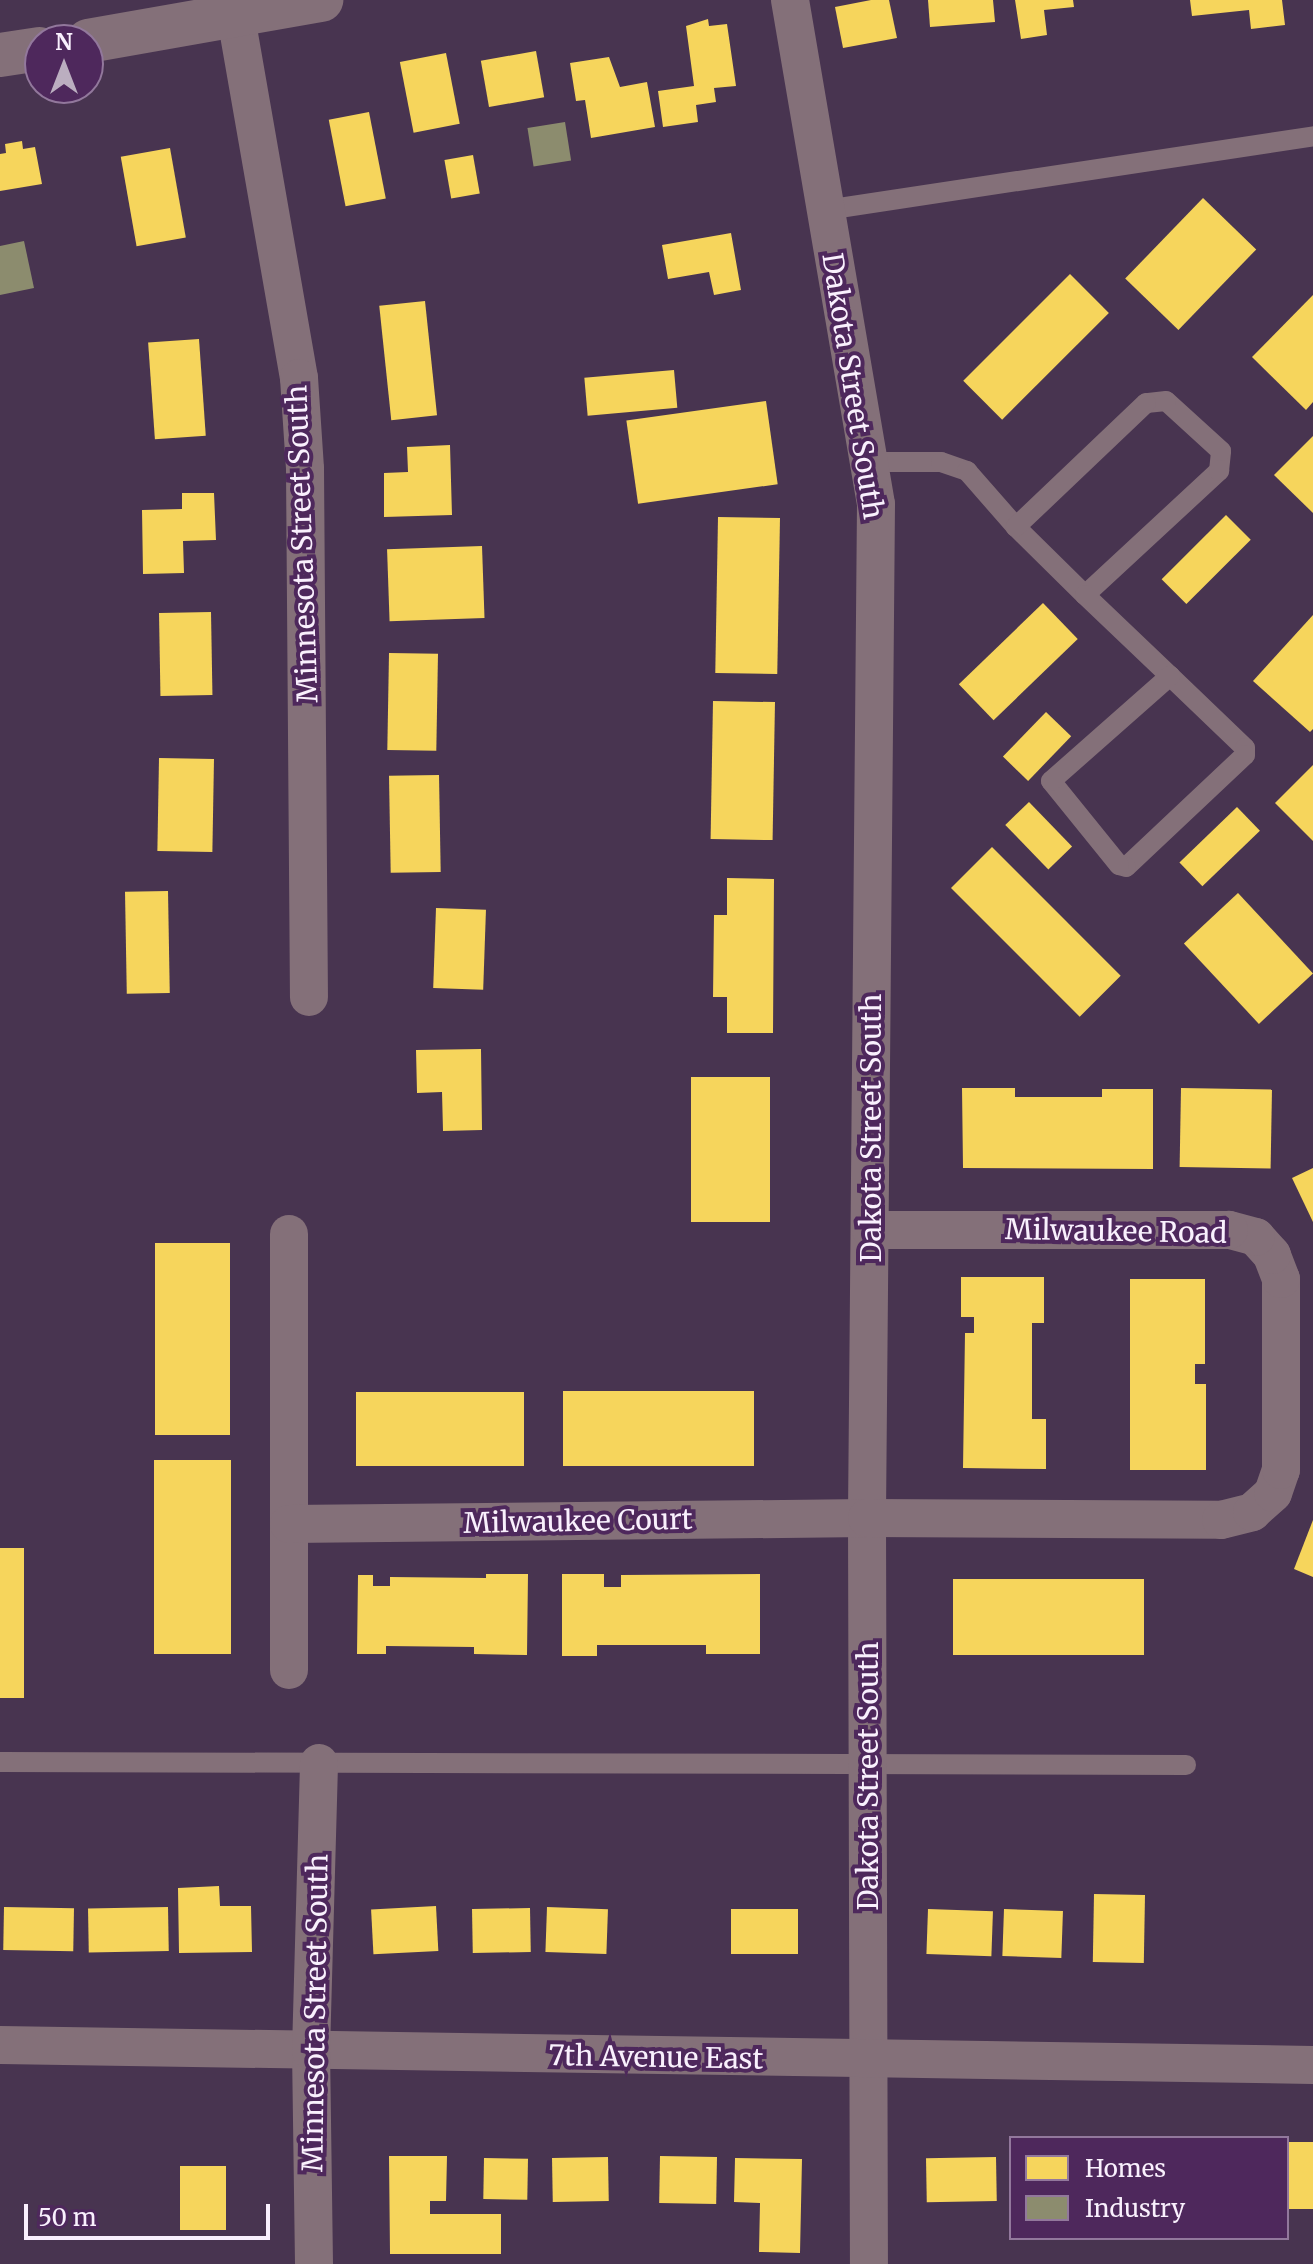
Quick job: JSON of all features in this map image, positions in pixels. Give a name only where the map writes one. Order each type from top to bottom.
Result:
[{"type":"street","points":[[104,37],[234,8],[321,0]]},
{"type":"street","name":"Dakota Street South","points":[[790,0],[876,504],[867,1518],[869,2264]]},
{"type":"street","name":"Minnesota Street South","points":[[234,8],[299,378],[305,469],[309,997]]},
{"type":"street","points":[[0,55],[24,51]]},
{"type":"street","name":"Milwaukee Road","points":[[867,1518],[1221,1520],[1252,1512],[1273,1493],[1281,1470],[1281,1279],[1272,1255],[1256,1237],[1229,1230],[871,1230]]},
{"type":"street","points":[[289,1234],[289,1670]]},
{"type":"street","name":"Milwaukee Court","points":[[289,1524],[867,1518]]},
{"type":"street","name":"Minnesota Street South","points":[[314,2264],[311,2051],[319,1763]]},
{"type":"street","name":"7th Avenue East","points":[[0,2045],[867,2061],[1313,2065]]},
{"type":"lane","points":[[826,210],[1313,136]]},
{"type":"lane","points":[[1016,527],[1146,403],[1166,401],[1221,451],[1219,471],[1085,595]]},
{"type":"lane","points":[[869,462],[941,462],[967,471],[1016,527],[1245,748],[1245,755],[1126,867],[1119,865],[1051,781],[1170,676]]},
{"type":"lane","points":[[0,1762],[1186,1765]]},
{"type":"building: Homes","points":[[889,0],[897,38],[843,48],[835,7]]},
{"type":"building: Homes","points":[[928,0],[993,0],[995,22],[930,27]]},
{"type":"building: Homes","points":[[1015,0],[1073,0],[1074,7],[1044,10],[1047,35],[1021,39]]},
{"type":"building: Homes","points":[[1190,0],[1282,0],[1285,25],[1251,29],[1249,10],[1192,16]]},
{"type":"building: Homes","points":[[708,19],[709,26],[727,24],[736,86],[714,88],[716,102],[696,105],[698,122],[663,127],[658,91],[694,86],[686,26]]},
{"type":"building: Homes","points":[[536,51],[544,97],[489,107],[481,61]]},
{"type":"building: Homes","points":[[446,53],[460,124],[414,133],[400,62]]},
{"type":"building: Homes","points":[[609,57],[620,87],[647,82],[655,127],[591,138],[585,100],[576,101],[570,63]]},
{"type":"building: Homes","points":[[369,112],[386,198],[346,206],[329,120]]},
{"type":"building: Homes","points":[[22,141],[23,149],[35,147],[42,184],[0,191],[0,154],[6,153],[5,144]]},
{"type":"building: Homes","points":[[170,148],[186,238],[137,246],[121,157]]},
{"type":"building: Homes","points":[[473,155],[480,193],[451,198],[444,160]]},
{"type":"building: Homes","points":[[1203,198],[1256,249],[1178,330],[1125,279]]},
{"type":"building: Homes","points":[[731,233],[741,290],[714,295],[709,272],[668,279],[662,245]]},
{"type":"building: Homes","points":[[1070,274],[1109,313],[1002,420],[963,381]]},
{"type":"building: Homes","points":[[1313,295],[1313,402],[1306,410],[1252,357]]},
{"type":"building: Homes","points":[[425,301],[437,415],[391,420],[379,306]]},
{"type":"building: Homes","points":[[199,339],[206,436],[155,439],[148,343]]},
{"type":"building: Homes","points":[[674,370],[677,408],[588,416],[584,378]]},
{"type":"building: Homes","points":[[766,401],[778,484],[638,504],[626,421]]},
{"type":"building: Homes","points":[[1313,436],[1313,513],[1274,475]]},
{"type":"building: Homes","points":[[450,445],[452,515],[384,517],[384,473],[408,472],[407,447]]},
{"type":"building: Homes","points":[[182,493],[214,493],[216,540],[183,541],[184,573],[143,574],[142,510],[182,509]]},
{"type":"building: Homes","points":[[1226,515],[1251,540],[1186,604],[1162,579]]},
{"type":"building: Homes","points":[[718,517],[780,518],[777,674],[715,673]]},
{"type":"building: Homes","points":[[482,546],[485,618],[390,621],[387,549]]},
{"type":"building: Homes","points":[[1043,603],[1078,639],[994,720],[959,684]]},
{"type":"building: Homes","points":[[211,612],[212,695],[160,696],[159,613]]},
{"type":"building: Homes","points":[[1313,615],[1313,729],[1310,732],[1253,681]]},
{"type":"building: Homes","points":[[389,653],[438,654],[436,751],[387,750]]},
{"type":"building: Homes","points":[[713,701],[775,702],[773,840],[711,839]]},
{"type":"building: Homes","points":[[1046,712],[1071,736],[1028,781],[1003,757]]},
{"type":"building: Homes","points":[[159,758],[214,759],[212,852],[157,851]]},
{"type":"building: Homes","points":[[1313,765],[1313,841],[1275,803]]},
{"type":"building: Homes","points":[[439,775],[441,872],[391,873],[389,776]]},
{"type":"building: Homes","points":[[1029,802],[1072,847],[1048,870],[1005,825]]},
{"type":"building: Homes","points":[[1237,807],[1260,831],[1202,886],[1179,863]]},
{"type":"building: Homes","points":[[992,847],[1121,976],[1080,1017],[951,888]]},
{"type":"building: Homes","points":[[727,878],[774,879],[773,1033],[727,1033],[727,997],[713,997],[714,915],[727,915]]},
{"type":"building: Homes","points":[[168,891],[170,993],[127,994],[125,892]]},
{"type":"building: Homes","points":[[1238,893],[1313,973],[1259,1024],[1184,943]]},
{"type":"building: Homes","points":[[436,908],[486,910],[483,990],[433,988]]},
{"type":"building: Homes","points":[[481,1049],[482,1130],[443,1131],[442,1092],[417,1093],[416,1050]]},
{"type":"building: Homes","points":[[691,1077],[770,1077],[770,1222],[691,1222]]},
{"type":"building: Homes","points":[[962,1088],[1015,1088],[1015,1097],[1102,1097],[1102,1089],[1153,1089],[1153,1169],[963,1168]]},
{"type":"building: Homes","points":[[1181,1088],[1272,1090],[1271,1169],[1180,1167]]},
{"type":"building: Homes","points":[[1313,1168],[1313,1222],[1292,1178]]},
{"type":"building: Homes","points":[[155,1243],[230,1243],[230,1435],[155,1435]]},
{"type":"building: Homes","points":[[961,1277],[1044,1277],[1044,1323],[1032,1323],[1032,1419],[1046,1419],[1046,1469],[963,1468],[965,1333],[974,1333],[974,1317],[961,1317]]},
{"type":"building: Homes","points":[[1130,1279],[1205,1279],[1205,1364],[1195,1364],[1195,1384],[1206,1384],[1206,1470],[1130,1470]]},
{"type":"building: Homes","points":[[563,1391],[754,1391],[754,1466],[563,1466]]},
{"type":"building: Homes","points":[[356,1392],[524,1392],[524,1466],[356,1466]]},
{"type":"building: Homes","points":[[154,1460],[231,1460],[231,1654],[154,1654]]},
{"type":"building: Homes","points":[[1313,1520],[1313,1577],[1294,1569]]},
{"type":"building: Homes","points":[[0,1548],[24,1548],[24,1698],[0,1698]]},
{"type":"building: Homes","points":[[486,1574],[528,1574],[527,1655],[474,1654],[474,1647],[386,1646],[386,1654],[357,1654],[358,1575],[373,1575],[373,1586],[390,1586],[390,1577],[486,1578]]},
{"type":"building: Homes","points":[[562,1574],[604,1574],[604,1587],[621,1587],[621,1575],[760,1574],[760,1654],[706,1654],[706,1645],[597,1645],[597,1656],[562,1656]]},
{"type":"building: Homes","points":[[953,1579],[1144,1579],[1144,1655],[953,1655]]},
{"type":"building: Homes","points":[[219,1886],[220,1906],[251,1906],[252,1952],[179,1953],[178,1888]]},
{"type":"building: Homes","points":[[1094,1894],[1145,1895],[1144,1963],[1093,1962]]},
{"type":"building: Homes","points":[[436,1906],[438,1951],[373,1954],[371,1909]]},
{"type":"building: Homes","points":[[4,1907],[74,1908],[73,1951],[3,1950]]},
{"type":"building: Homes","points":[[168,1907],[169,1951],[89,1952],[88,1908]]},
{"type":"building: Homes","points":[[547,1907],[608,1909],[606,1954],[545,1952]]},
{"type":"building: Homes","points":[[530,1908],[531,1952],[473,1953],[472,1909]]},
{"type":"building: Homes","points":[[731,1909],[798,1909],[798,1954],[731,1954]]},
{"type":"building: Homes","points":[[928,1909],[993,1911],[991,1956],[926,1954]]},
{"type":"building: Homes","points":[[1004,1909],[1063,1911],[1061,1958],[1002,1956]]},
{"type":"building: Homes","points":[[1289,2142],[1313,2142],[1313,2209],[1289,2209]]},
{"type":"building: Homes","points":[[389,2156],[447,2156],[446,2201],[430,2201],[430,2214],[501,2214],[501,2254],[390,2254]]},
{"type":"building: Homes","points":[[660,2156],[717,2157],[716,2204],[659,2203]]},
{"type":"building: Homes","points":[[608,2157],[609,2201],[553,2202],[552,2158]]},
{"type":"building: Homes","points":[[996,2157],[997,2201],[927,2202],[926,2158]]},
{"type":"building: Homes","points":[[484,2158],[528,2159],[527,2200],[483,2199]]},
{"type":"building: Homes","points":[[735,2158],[802,2159],[800,2253],[759,2252],[760,2203],[734,2202]]},
{"type":"building: Homes","points":[[180,2166],[226,2166],[226,2230],[180,2230]]},
{"type":"building: Industry","points":[[565,122],[571,161],[534,166],[527,128]]},
{"type":"building: Industry","points":[[24,241],[34,288],[0,295],[0,246]]}]
